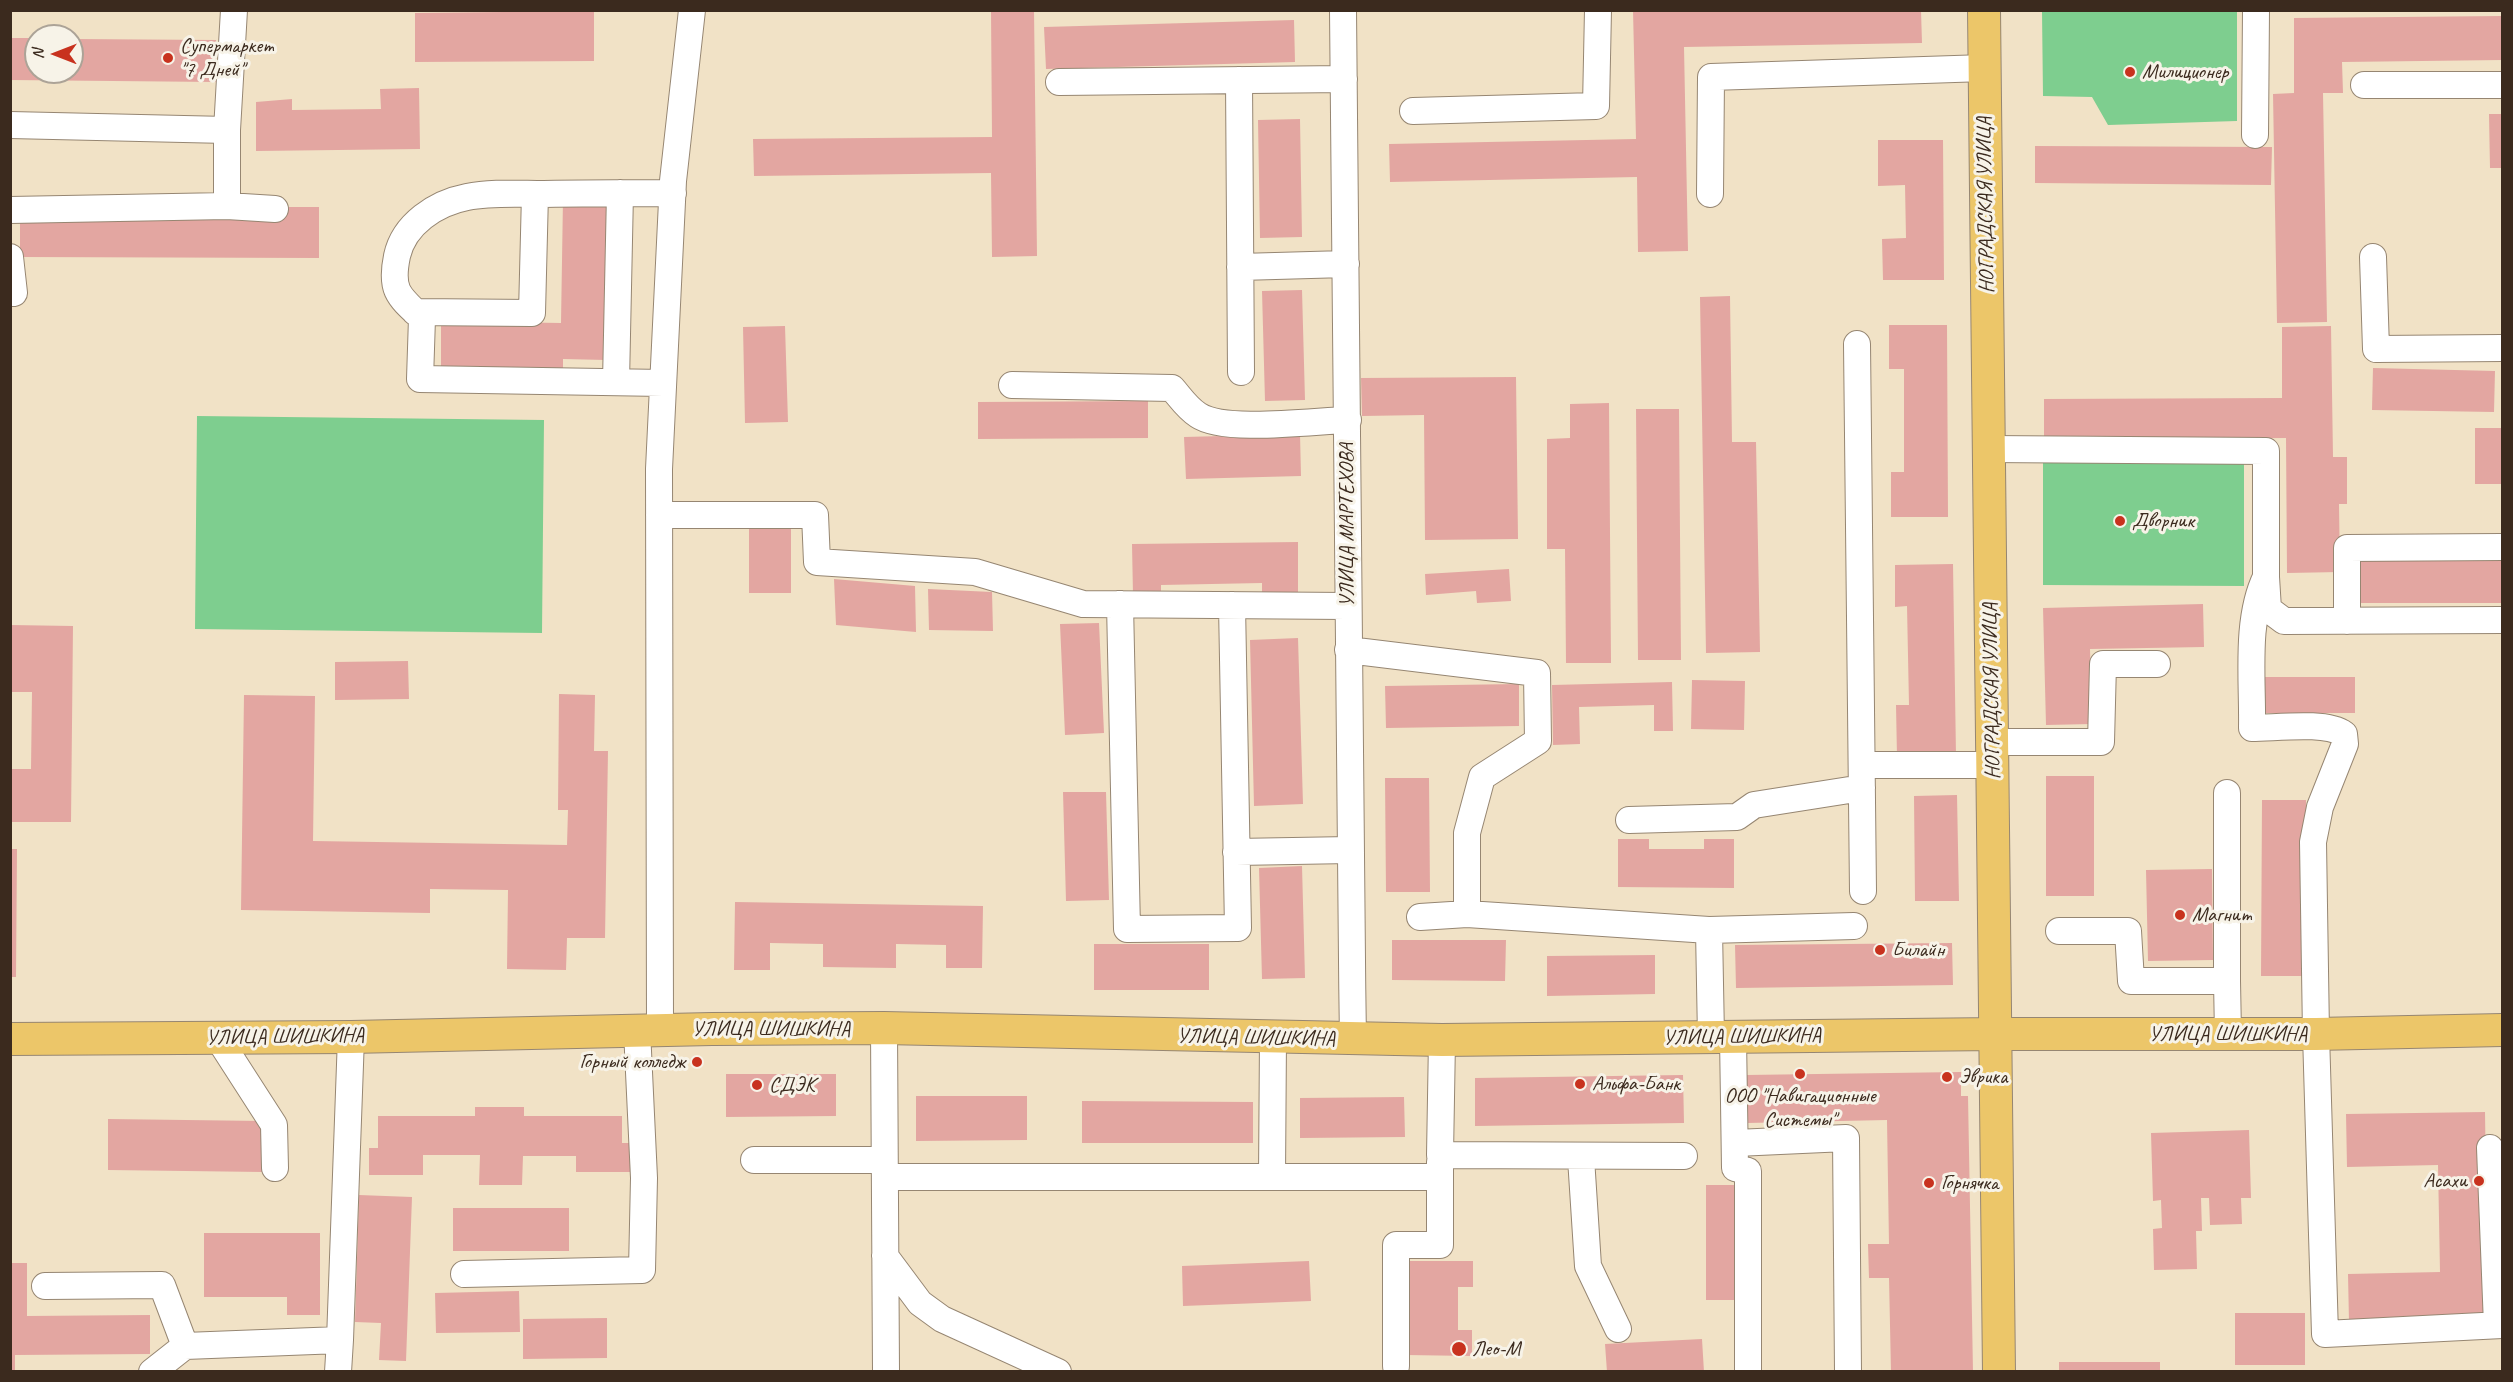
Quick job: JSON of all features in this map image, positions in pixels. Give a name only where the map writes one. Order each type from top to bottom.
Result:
[{"type":"main road","name":"НОГРАДСКАЯ УЛИЦА","points":[[1984,10],[1999,1371]]},
{"type":"main road","name":"УЛИЦА ШИШКИНА","points":[[10,1040],[884,1028],[1353,1040],[1996,1034],[2316,1034],[2502,1030]]},
{"type":"street","points":[[227,206],[227,130],[234,10]]},
{"type":"street","points":[[464,1274],[642,1270],[663,382],[672,193],[692,10]]},
{"type":"street","name":"УЛИЦА МАРТЕХОВА","points":[[1343,10],[1353,1040]]},
{"type":"street","points":[[1413,111],[1596,106],[1598,10]]},
{"type":"street","points":[[2255,135],[2256,10]]},
{"type":"street","points":[[1710,194],[1711,76],[1985,68]]},
{"type":"street","points":[[1059,82],[1344,79]]},
{"type":"street","points":[[1239,80],[1241,372]]},
{"type":"street","points":[[2364,86],[2502,86]]},
{"type":"street","points":[[10,125],[227,130]]},
{"type":"street","points":[[616,382],[620,193]]},
{"type":"street","points":[[663,382],[420,379],[422,318],[399,298],[394,272],[400,243],[417,220],[442,206],[466,197],[672,193]]},
{"type":"street","points":[[415,312],[532,313],[535,194]]},
{"type":"street","points":[[10,210],[227,206],[275,209]]},
{"type":"street","points":[[10,257],[14,293],[10,293]]},
{"type":"street","points":[[2373,257],[2376,349],[2502,348]]},
{"type":"street","points":[[1240,267],[1346,264]]},
{"type":"street","points":[[1857,344],[1863,891]]},
{"type":"street","points":[[1012,386],[1172,388],[1198,415],[1214,422],[1235,424],[1348,420]]},
{"type":"street","points":[[1989,449],[2266,451],[2268,609],[2284,621],[2502,620]]},
{"type":"street","points":[[659,515],[815,515],[818,562],[975,572],[1083,604],[1347,606]]},
{"type":"street","points":[[2347,621],[2347,548],[2502,547]]},
{"type":"street","points":[[2266,577],[2260,589],[2254,619],[2252,728],[2323,727],[2337,729],[2344,734],[2345,744],[2320,807],[2313,842],[2325,1334],[2500,1325],[2490,1148]]},
{"type":"street","points":[[1120,604],[1127,929],[1238,928],[1232,605]]},
{"type":"street","points":[[1348,650],[1537,673],[1538,741],[1482,777],[1467,833],[1467,914]]},
{"type":"street","points":[[1629,819],[1737,817],[1754,805],[1862,777],[1993,753],[2101,742],[2103,664],[2157,664]]},
{"type":"street","points":[[2228,793],[2229,1034]]},
{"type":"street","points":[[1236,852],[1350,850]]},
{"type":"street","points":[[1420,917],[1467,914],[1708,930],[1854,926]]},
{"type":"street","points":[[1708,930],[1736,1143],[1735,1168],[1748,1172],[1748,1371]]},
{"type":"street","points":[[2059,930],[2128,930],[2131,981],[2228,981]]},
{"type":"street","points":[[884,1028],[886,1371]]},
{"type":"street","points":[[338,1371],[351,1037]]},
{"type":"street","points":[[218,1038],[274,1125],[275,1168]]},
{"type":"street","points":[[1272,1177],[1273,1038]]},
{"type":"street","points":[[1396,1366],[1396,1245],[1440,1245],[1442,1040]]},
{"type":"street","points":[[1736,1143],[1846,1138],[1848,1371]]},
{"type":"street","points":[[754,1160],[884,1168],[1272,1177],[1581,1158],[1684,1156]]},
{"type":"street","points":[[1581,1158],[1588,1266],[1618,1329]]},
{"type":"street","points":[[885,1256],[920,1303],[942,1319],[1059,1371]]},
{"type":"street","points":[[45,1286],[162,1285],[184,1346]]},
{"type":"street","points":[[152,1371],[184,1346],[340,1340]]},
{"type":"green space","points":[[2042,11],[2237,11],[2237,121],[2108,125],[2092,97],[2043,96]]},
{"type":"green space","points":[[197,416],[544,420],[542,633],[195,629]]},
{"type":"green space","points":[[2043,461],[2244,461],[2244,586],[2043,585]]},
{"type":"building","points":[[991,10],[1034,10],[1037,256],[992,257],[991,173],[754,176],[753,139],[992,137]]},
{"type":"building","points":[[1633,10],[1921,10],[1922,43],[1684,47],[1688,251],[1638,252],[1637,177],[1390,182],[1389,144],[1636,139]]},
{"type":"building","points":[[594,11],[594,61],[415,62],[415,13]]},
{"type":"building","points":[[2502,16],[2502,60],[2342,62],[2343,93],[2323,93],[2327,322],[2277,323],[2273,94],[2294,93],[2294,18]]},
{"type":"building","points":[[1294,20],[1295,62],[1046,69],[1044,27]]},
{"type":"building","points":[[10,38],[24,38],[24,80],[10,80]]},
{"type":"building","points":[[84,39],[216,40],[216,82],[84,81]]},
{"type":"building","points":[[419,88],[420,149],[256,151],[256,102],[292,99],[292,110],[381,109],[380,89]]},
{"type":"building","points":[[2489,114],[2502,114],[2502,168],[2490,168]]},
{"type":"building","points":[[1300,119],[1302,237],[1260,238],[1258,120]]},
{"type":"building","points":[[1878,140],[1943,140],[1944,280],[1883,280],[1882,239],[1906,238],[1905,185],[1878,186]]},
{"type":"building","points":[[2035,146],[2272,147],[2271,185],[2035,183]]},
{"type":"building","points":[[563,199],[609,200],[606,360],[563,359],[563,373],[441,371],[441,321],[561,323]]},
{"type":"building","points":[[283,207],[319,207],[319,258],[20,257],[20,220],[283,220]]},
{"type":"building","points":[[1302,290],[1305,400],[1265,401],[1262,291]]},
{"type":"building","points":[[1730,296],[1732,442],[1756,442],[1760,652],[1706,653],[1700,297]]},
{"type":"building","points":[[1889,325],[1947,325],[1948,517],[1891,517],[1891,472],[1904,472],[1904,369],[1889,369]]},
{"type":"building","points":[[785,326],[788,422],[745,423],[743,327]]},
{"type":"building","points":[[2331,326],[2333,457],[2347,457],[2347,504],[2339,504],[2340,572],[2287,573],[2286,438],[2044,440],[2044,399],[2282,398],[2282,327]]},
{"type":"building","points":[[2373,368],[2495,371],[2494,412],[2372,410]]},
{"type":"building","points":[[1516,377],[1518,539],[1425,540],[1424,415],[1362,416],[1361,378]]},
{"type":"building","points":[[1148,401],[1148,438],[978,439],[978,402]]},
{"type":"building","points":[[1609,403],[1611,663],[1566,663],[1565,549],[1547,549],[1547,439],[1570,438],[1570,404]]},
{"type":"building","points":[[1636,409],[1679,409],[1681,660],[1638,660]]},
{"type":"building","points":[[2475,428],[2502,428],[2502,484],[2475,484]]},
{"type":"building","points":[[1300,434],[1301,476],[1186,479],[1184,437]]},
{"type":"building","points":[[749,523],[791,523],[791,593],[749,593]]},
{"type":"building","points":[[1298,542],[1298,592],[1262,593],[1262,583],[1161,585],[1161,594],[1133,595],[1132,544]]},
{"type":"building","points":[[2360,556],[2502,556],[2502,603],[2360,603]]},
{"type":"building","points":[[1953,564],[1956,756],[1897,757],[1896,705],[1909,705],[1907,606],[1895,607],[1895,565]]},
{"type":"building","points":[[1509,569],[1511,601],[1477,603],[1476,591],[1426,595],[1425,574]]},
{"type":"building","points":[[834,579],[915,586],[916,632],[836,625]]},
{"type":"building","points":[[928,589],[992,592],[993,631],[929,630]]},
{"type":"building","points":[[2203,604],[2204,647],[2090,649],[2092,724],[2046,725],[2043,608]]},
{"type":"building","points":[[1099,623],[1104,733],[1065,735],[1060,624]]},
{"type":"building","points":[[10,625],[73,626],[71,822],[10,822],[10,769],[31,769],[32,692],[10,692]]},
{"type":"building","points":[[1298,638],[1303,804],[1254,806],[1250,640]]},
{"type":"building","points":[[408,661],[409,699],[335,700],[335,662]]},
{"type":"building","points":[[2257,677],[2355,677],[2355,713],[2257,713]]},
{"type":"building","points":[[1692,680],[1745,681],[1744,730],[1691,729]]},
{"type":"building","points":[[1672,682],[1673,731],[1654,731],[1654,705],[1579,707],[1580,744],[1553,745],[1552,685]]},
{"type":"building","points":[[1519,684],[1519,726],[1386,728],[1385,686]]},
{"type":"building","points":[[559,694],[595,695],[594,751],[608,751],[605,938],[567,938],[566,970],[507,969],[508,890],[430,889],[430,913],[241,910],[244,695],[315,696],[313,841],[567,845],[568,810],[558,810]]},
{"type":"building","points":[[2046,776],[2094,776],[2094,896],[2046,896]]},
{"type":"building","points":[[1385,778],[1429,778],[1430,892],[1386,892]]},
{"type":"building","points":[[1063,792],[1106,792],[1109,900],[1066,901]]},
{"type":"building","points":[[1957,795],[1959,901],[1915,901],[1914,796]]},
{"type":"building","points":[[2262,800],[2306,800],[2306,976],[2261,976]]},
{"type":"building","points":[[1618,839],[1649,839],[1649,849],[1704,849],[1704,839],[1734,839],[1734,888],[1618,887]]},
{"type":"building","points":[[10,849],[17,849],[16,977],[10,977]]},
{"type":"building","points":[[1302,866],[1305,978],[1262,979],[1259,868]]},
{"type":"building","name":"Магнит","points":[[2212,869],[2213,960],[2148,961],[2146,870]]},
{"type":"building","points":[[735,902],[983,906],[982,968],[946,968],[946,945],[896,944],[896,968],[823,967],[823,944],[770,943],[770,970],[734,970]]},
{"type":"building","points":[[1392,940],[1506,940],[1505,981],[1392,980]]},
{"type":"building","points":[[1952,943],[1953,985],[1736,988],[1735,945]]},
{"type":"building","points":[[1094,944],[1209,944],[1209,990],[1094,990]]},
{"type":"building","points":[[1655,955],[1655,994],[1547,996],[1547,956]]},
{"type":"building","name":"Горнячка","points":[[1961,1072],[1961,1096],[1968,1096],[1973,1372],[1891,1372],[1889,1278],[1869,1278],[1868,1244],[1889,1244],[1887,1120],[1747,1123],[1746,1075]]},
{"type":"building","points":[[726,1074],[836,1074],[836,1116],[726,1117]]},
{"type":"building","points":[[1683,1075],[1684,1123],[1475,1126],[1475,1078]]},
{"type":"building","points":[[916,1096],[1027,1096],[1027,1140],[916,1141]]},
{"type":"building","points":[[1404,1097],[1405,1137],[1300,1138],[1300,1098]]},
{"type":"building","points":[[1082,1101],[1253,1102],[1253,1143],[1082,1143]]},
{"type":"building","points":[[475,1107],[524,1107],[524,1116],[622,1116],[622,1143],[632,1143],[632,1172],[576,1172],[576,1156],[523,1156],[522,1185],[479,1185],[480,1155],[423,1155],[423,1175],[369,1175],[369,1148],[378,1148],[378,1116],[475,1116]]},
{"type":"building","points":[[2485,1112],[2488,1319],[2349,1322],[2348,1274],[2440,1272],[2438,1165],[2347,1167],[2346,1114]]},
{"type":"building","points":[[108,1119],[263,1121],[263,1172],[108,1170]]},
{"type":"building","points":[[2249,1130],[2251,1198],[2241,1198],[2242,1224],[2210,1225],[2209,1198],[2201,1198],[2202,1231],[2196,1231],[2197,1269],[2154,1270],[2153,1229],[2162,1228],[2161,1200],[2153,1201],[2151,1133]]},
{"type":"building","points":[[1706,1185],[1735,1185],[1735,1300],[1706,1300]]},
{"type":"building","points":[[359,1195],[412,1197],[406,1361],[379,1360],[381,1323],[355,1322]]},
{"type":"building","points":[[453,1208],[569,1208],[569,1251],[453,1251]]},
{"type":"building","points":[[204,1233],[320,1233],[320,1315],[287,1315],[287,1297],[204,1297]]},
{"type":"building","points":[[1309,1261],[1311,1301],[1183,1306],[1182,1266]]},
{"type":"building","points":[[1406,1261],[1473,1261],[1473,1287],[1458,1287],[1458,1330],[1472,1330],[1472,1356],[1406,1355]]},
{"type":"building","points":[[10,1263],[27,1263],[27,1316],[150,1315],[150,1354],[15,1355],[15,1372],[10,1372]]},
{"type":"building","points":[[519,1291],[520,1332],[436,1333],[435,1293]]},
{"type":"building","points":[[2235,1313],[2305,1313],[2305,1365],[2235,1365]]},
{"type":"building","points":[[607,1318],[607,1358],[523,1359],[523,1319]]},
{"type":"building","points":[[1702,1339],[1704,1372],[1607,1372],[1605,1344]]},
{"type":"building","points":[[2059,1362],[2160,1362],[2160,1372],[2059,1372]]},
{"type":"place","name":"Супермаркет \"7 Дней\"","points":[[168,58]]},
{"type":"place","name":"Милиционер","points":[[2130,72]]},
{"type":"place","name":"Дворник","points":[[2120,521]]},
{"type":"place","name":"Магнит","points":[[2180,915]]},
{"type":"place","name":"Билайн","points":[[1880,950]]},
{"type":"place","name":"Горный колледж","points":[[697,1062]]},
{"type":"place","name":"ООО \"Навигационные Системы\"","points":[[1800,1074]]},
{"type":"place","name":"Эврика","points":[[1947,1077]]},
{"type":"place","name":"Альфа-Банк","points":[[1580,1084]]},
{"type":"place","name":"СДЭК","points":[[757,1085]]},
{"type":"place","name":"Асахи","points":[[2479,1181]]},
{"type":"place","name":"Горнячка","points":[[1929,1183]]},
{"type":"place","name":"Лео-М","points":[[1459,1349]]}]
